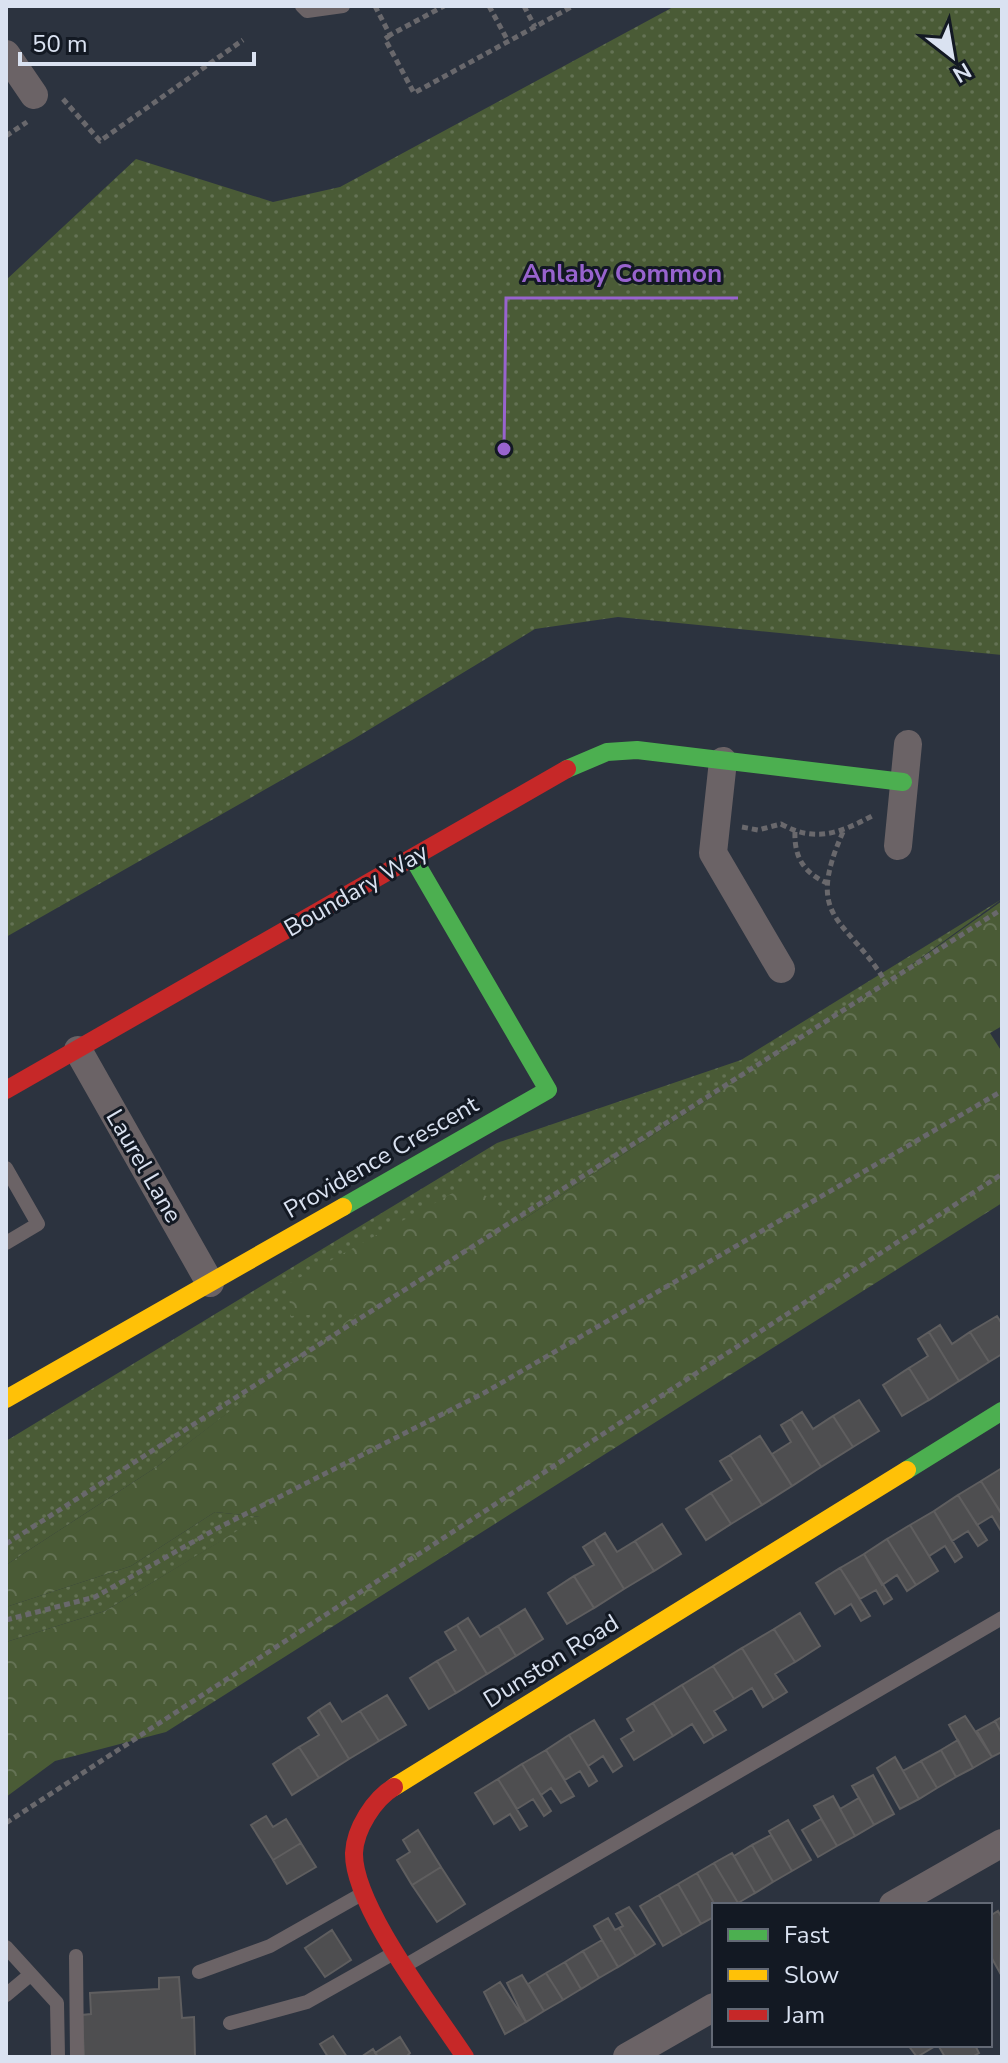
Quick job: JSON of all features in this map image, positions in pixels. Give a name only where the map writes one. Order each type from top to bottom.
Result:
[{"type":"street","points":[[6,54],[34,95]]},
{"type":"street","points":[[898,846],[908,744]]},
{"type":"street","name":"Boundary Way","points":[[6,1090],[578,763],[607,752],[637,750],[903,782]]},
{"type":"street","points":[[723,761],[713,853],[781,969]]},
{"type":"street","name":"Providence Crescent","points":[[6,1399],[548,1090],[413,858]]},
{"type":"street","name":"Laurel Lane","points":[[78,1050],[210,1283]]},
{"type":"street","name":"Dunston Road","points":[[465,2057],[362,1894],[354,1855],[365,1815],[389,1790],[1002,1411]]},
{"type":"street","points":[[897,1903],[1002,1843]]},
{"type":"street","points":[[647,2052],[712,2008]]},
{"type":"lane","points":[[302,6],[307,11],[343,6]]},
{"type":"lane","points":[[6,1168],[38,1224],[6,1243]]},
{"type":"lane","points":[[230,2023],[307,2002],[402,1957],[1002,1618]]},
{"type":"lane","points":[[199,1972],[270,1946],[362,1894]]},
{"type":"lane","points":[[6,1947],[57,2003],[58,2056]]},
{"type":"lane","points":[[76,1956],[77,2057]]},
{"type":"lane","points":[[6,1995],[30,1975]]},
{"type":"path","points":[[375,6],[390,35]]},
{"type":"path","points":[[444,6],[385,39],[414,93],[573,6]]},
{"type":"path","points":[[489,6],[508,41]]},
{"type":"path","points":[[524,6],[535,27]]},
{"type":"path","points":[[34,95],[66,100],[100,141],[243,40]]},
{"type":"path","points":[[716,822],[758,830],[781,824],[795,832],[822,837],[843,831],[876,814],[900,817]]},
{"type":"path","points":[[843,831],[831,859],[827,883],[829,909],[839,927],[869,956],[885,981]]},
{"type":"path","points":[[795,832],[794,845],[800,864],[814,877],[827,883]]},
{"type":"path","points":[[6,1544],[885,981],[1001,911]]},
{"type":"path","points":[[6,1620],[95,1597],[216,1529],[484,1393],[1002,1091]]},
{"type":"path","points":[[6,1823],[1002,1174]]},
{"type":"green space","points":[[675,6],[1002,6],[1002,655],[618,617],[535,629],[352,740],[6,937],[6,280],[136,159],[273,202],[340,187]]},
{"type":"green space","points":[[1002,899],[882,986],[521,1221],[361,1312],[158,1466],[6,1565],[6,1441],[497,1143],[741,1060]]},
{"type":"green space","points":[[1002,901],[1002,1026],[990,1033],[1002,1052],[1002,1203],[166,1732],[55,1761],[6,1797],[6,1642],[105,1611],[260,1517],[215,1512],[131,1566],[6,1607],[6,1565],[158,1466],[359,1312],[291,1316],[288,1284],[469,1184],[521,1221],[882,986]]},
{"type":"green space","points":[[215,1512],[261,1517],[105,1611],[6,1642],[6,1607],[131,1566]]},
{"type":"building","points":[[997,1316],[1002,1324],[1002,1354],[989,1362],[970,1332]]},
{"type":"building","points":[[940,1325],[952,1344],[970,1332],[989,1362],[959,1381],[929,1332]]},
{"type":"building","points":[[929,1332],[959,1381],[929,1400],[909,1368],[928,1356],[918,1339]]},
{"type":"building","points":[[909,1368],[929,1400],[902,1416],[883,1385]]},
{"type":"building","points":[[859,1400],[879,1431],[853,1447],[833,1416]]},
{"type":"building","points":[[802,1412],[813,1429],[833,1416],[853,1447],[821,1467],[791,1419]]},
{"type":"building","points":[[791,1419],[821,1467],[792,1486],[772,1454],[791,1442],[781,1425]]},
{"type":"building","points":[[760,1436],[792,1486],[762,1505],[730,1455]]},
{"type":"building","points":[[730,1455],[762,1505],[731,1524],[711,1493],[732,1480],[720,1461]]},
{"type":"building","points":[[1002,1468],[1002,1510],[1000,1511],[981,1481]]},
{"type":"building","points":[[981,1481],[1002,1515],[1001,1531],[992,1516],[977,1525],[958,1495]]},
{"type":"building","points":[[711,1493],[731,1524],[706,1540],[686,1509]]},
{"type":"building","points":[[958,1495],[987,1540],[978,1546],[968,1531],[952,1541],[934,1511]]},
{"type":"building","points":[[934,1511],[962,1557],[955,1562],[945,1546],[929,1556],[910,1525]]},
{"type":"building","points":[[662,1524],[681,1554],[654,1571],[635,1541]]},
{"type":"building","points":[[910,1525],[938,1571],[916,1585],[887,1539]]},
{"type":"building","points":[[605,1533],[617,1552],[635,1541],[654,1571],[624,1589],[594,1540]]},
{"type":"building","points":[[887,1539],[916,1585],[907,1591],[897,1575],[882,1585],[864,1554]]},
{"type":"building","points":[[594,1540],[624,1589],[594,1608],[574,1576],[594,1565],[583,1547]]},
{"type":"building","points":[[864,1554],[892,1599],[884,1604],[876,1590],[860,1599],[840,1568]]},
{"type":"building","points":[[840,1568],[870,1616],[861,1621],[851,1604],[835,1614],[816,1583]]},
{"type":"building","points":[[574,1576],[594,1608],[567,1624],[548,1593]]},
{"type":"building","points":[[525,1609],[543,1639],[516,1656],[498,1626]]},
{"type":"building","points":[[800,1613],[820,1646],[795,1662],[774,1629]]},
{"type":"building","points":[[468,1618],[480,1637],[498,1626],[516,1656],[487,1674],[457,1625]]},
{"type":"building","points":[[457,1625],[487,1674],[456,1693],[437,1661],[456,1650],[445,1632]]},
{"type":"building","points":[[774,1629],[795,1662],[775,1674],[787,1692],[774,1700],[742,1648]]},
{"type":"building","points":[[742,1648],[774,1700],[763,1707],[752,1688],[734,1699],[713,1666]]},
{"type":"building","points":[[437,1661],[456,1693],[429,1709],[410,1678]]},
{"type":"building","points":[[713,1666],[734,1699],[714,1711],[726,1730],[714,1737],[682,1685]]},
{"type":"building","points":[[682,1685],[714,1737],[704,1743],[692,1724],[673,1736],[653,1703]]},
{"type":"building","points":[[387,1695],[406,1725],[379,1741],[360,1711]]},
{"type":"building","points":[[330,1703],[342,1722],[360,1711],[379,1741],[349,1759],[319,1710]]},
{"type":"building","points":[[653,1703],[673,1736],[634,1760],[621,1739],[634,1731],[627,1719]]},
{"type":"building","points":[[319,1710],[349,1759],[319,1778],[299,1747],[319,1735],[308,1718]]},
{"type":"building","points":[[965,1716],[992,1757],[973,1768],[949,1725]]},
{"type":"building","points":[[1002,1717],[1002,1734],[995,1721]]},
{"type":"building","points":[[594,1720],[622,1766],[613,1772],[603,1756],[588,1766],[569,1735]]},
{"type":"building","points":[[995,1721],[1002,1734],[1002,1752],[992,1757],[977,1731]]},
{"type":"building","points":[[569,1735],[597,1781],[589,1786],[580,1771],[565,1780],[546,1750]]},
{"type":"building","points":[[958,1740],[973,1768],[956,1777],[941,1750]]},
{"type":"building","points":[[299,1747],[319,1778],[292,1795],[273,1764]]},
{"type":"building","points":[[546,1750],[574,1796],[561,1803],[551,1788],[541,1795],[522,1764]]},
{"type":"building","points":[[941,1750],[956,1777],[937,1788],[921,1761]]},
{"type":"building","points":[[895,1757],[919,1799],[900,1809],[877,1768]]},
{"type":"building","points":[[921,1761],[937,1788],[919,1799],[903,1771]]},
{"type":"building","points":[[522,1764],[551,1811],[544,1816],[533,1799],[517,1809],[498,1779]]},
{"type":"building","points":[[873,1775],[894,1814],[874,1825],[852,1786]]},
{"type":"building","points":[[498,1779],[527,1826],[520,1830],[510,1814],[494,1824],[475,1793]]},
{"type":"building","points":[[833,1796],[855,1836],[837,1846],[814,1806]]},
{"type":"building","points":[[859,1798],[874,1825],[855,1836],[840,1809]]},
{"type":"building","points":[[266,1816],[273,1827],[286,1819],[301,1843],[273,1860],[251,1825]]},
{"type":"building","points":[[821,1819],[837,1846],[818,1857],[802,1830]]},
{"type":"building","points":[[788,1820],[811,1860],[792,1871],[769,1831]]},
{"type":"building","points":[[418,1830],[441,1867],[412,1885],[397,1860],[410,1852],[403,1840]]},
{"type":"building","points":[[771,1835],[792,1871],[773,1882],[752,1845]]},
{"type":"building","points":[[301,1843],[316,1867],[287,1884],[273,1860]]},
{"type":"building","points":[[752,1845],[773,1882],[755,1893],[734,1856]]},
{"type":"building","points":[[732,1853],[755,1893],[738,1903],[714,1863]]},
{"type":"building","points":[[714,1863],[738,1903],[714,1903],[697,1873]]},
{"type":"building","points":[[441,1867],[465,1904],[437,1922],[412,1885]]},
{"type":"building","points":[[697,1873],[714,1903],[712,1918],[701,1924],[678,1884]]},
{"type":"building","points":[[678,1884],[701,1924],[682,1935],[659,1895]]},
{"type":"building","points":[[659,1895],[682,1935],[663,1946],[640,1906]]},
{"type":"building","points":[[629,1907],[655,1944],[636,1956],[619,1928],[623,1926],[616,1914]]},
{"type":"building","points":[[998,1911],[1002,1918],[1000,1973],[992,1959],[992,1915]]},
{"type":"building","points":[[608,1918],[615,1930],[619,1928],[636,1956],[618,1967],[594,1926]]},
{"type":"building","points":[[332,1930],[351,1960],[325,1977],[305,1948]]},
{"type":"building","points":[[602,1940],[618,1967],[599,1978],[583,1951]]},
{"type":"building","points":[[583,1951],[599,1978],[581,1989],[565,1962]]},
{"type":"building","points":[[565,1962],[581,1989],[563,2000],[546,1973]]},
{"type":"building","points":[[546,1973],[563,2000],[544,2011],[528,1984]]},
{"type":"building","points":[[522,1975],[544,2011],[526,2022],[507,1983]]},
{"type":"building","points":[[179,1977],[182,2018],[194,2017],[195,2057],[84,2057],[82,2015],[91,2014],[90,1993],[159,1989],[159,1978]]},
{"type":"building","points":[[500,1982],[526,2022],[505,2034],[484,1992]]},
{"type":"building","points":[[333,2036],[347,2057],[328,2057],[320,2044]]},
{"type":"building","points":[[400,2037],[410,2053],[406,2057],[378,2057],[375,2053]]},
{"type":"building","points":[[910,2047],[934,2047],[917,2057]]},
{"type":"building","points":[[939,2047],[976,2047],[979,2053],[972,2057],[945,2057]]},
{"type":"building","points":[[373,2049],[378,2057],[361,2057]]},
{"type":"traffic: fast","points":[[567,769],[607,752],[637,750],[903,782]]},
{"type":"traffic: fast","points":[[343,1207],[548,1090],[413,858]]},
{"type":"traffic: fast","points":[[907,1470],[1002,1411]]},
{"type":"traffic: slow","points":[[6,1399],[343,1207]]},
{"type":"traffic: slow","points":[[394,1787],[907,1470]]},
{"type":"traffic: jam","points":[[6,1090],[567,769]]},
{"type":"traffic: jam","points":[[394,1787],[379,1799],[358,1834],[354,1853],[357,1875],[367,1901],[398,1958],[465,2057]]},
{"type":"place","name":"Anlaby Common","points":[[504,449]]}]
